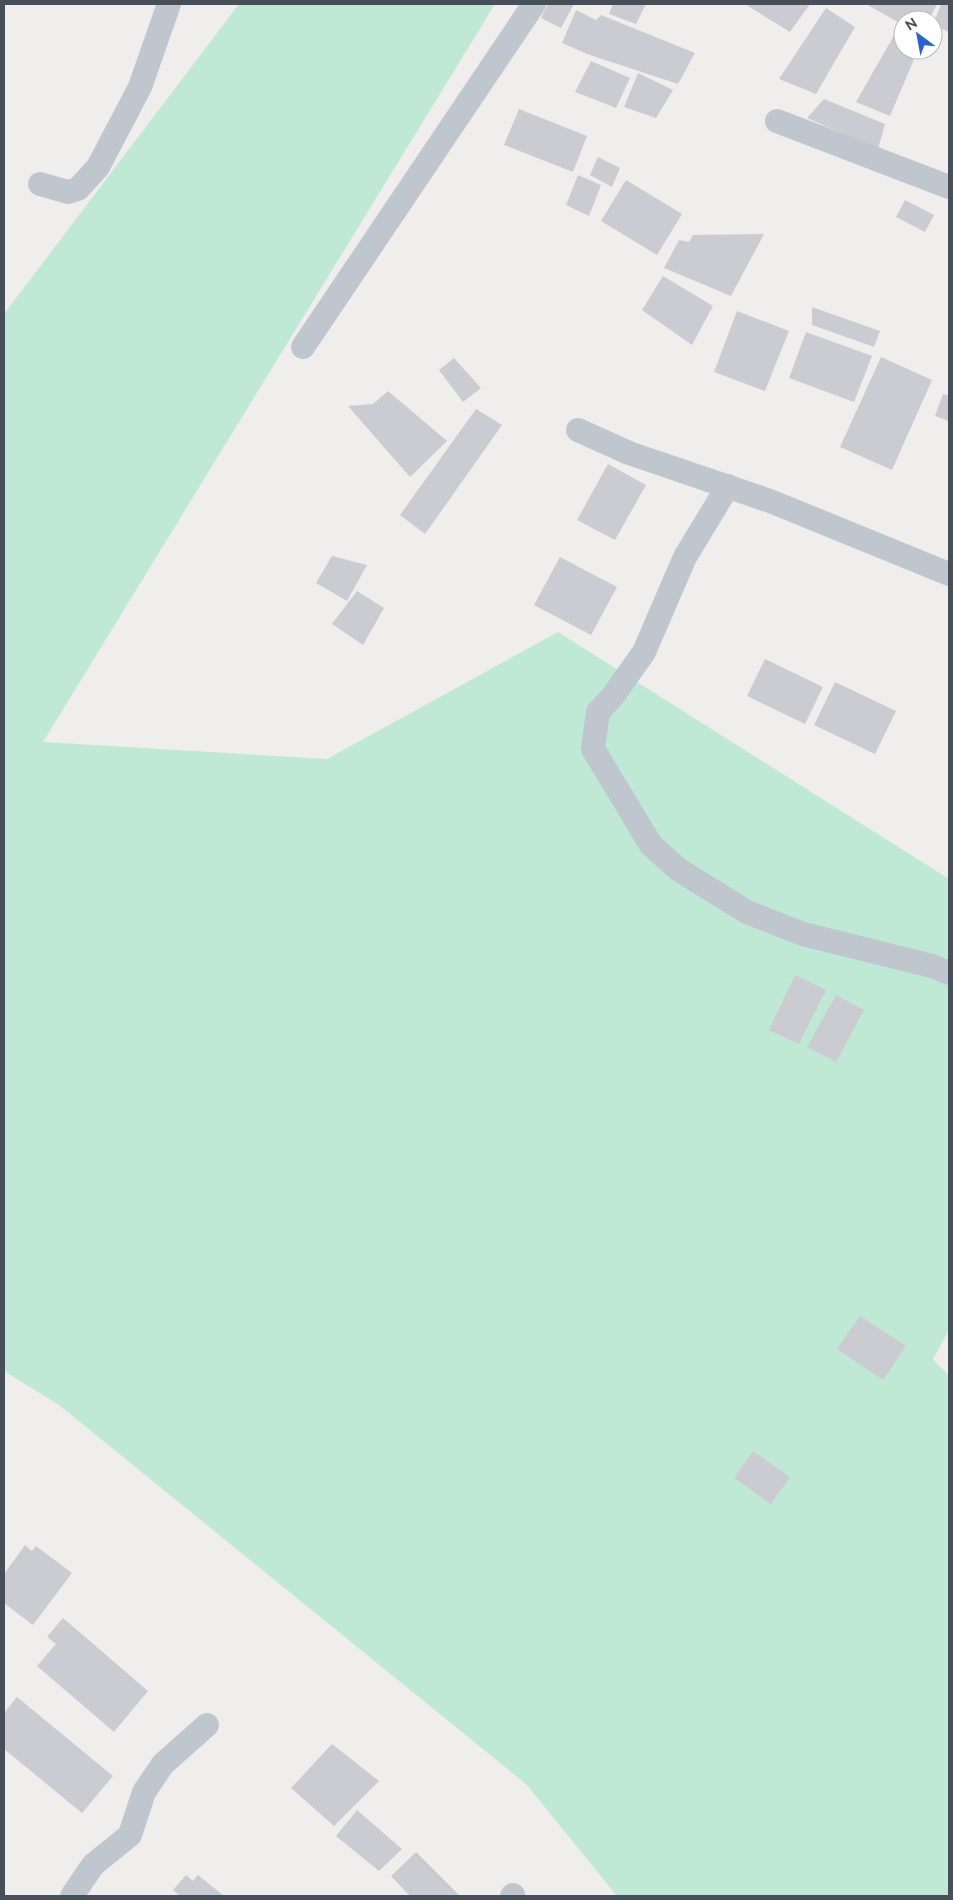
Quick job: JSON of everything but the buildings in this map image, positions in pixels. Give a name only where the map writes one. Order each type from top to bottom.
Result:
[{"type":"street","points":[[40,184],[68,192],[78,190],[98,167],[140,87],[169,4]]},
{"type":"street","points":[[303,347],[534,4]]},
{"type":"street","points":[[777,121],[949,187]]},
{"type":"street","points":[[578,430],[629,453],[770,501],[949,574]]},
{"type":"street","points":[[728,486],[686,557],[644,652],[613,696],[598,712],[593,749],[651,845],[678,870],[709,890],[747,912],[803,934],[932,966],[949,973]]},
{"type":"street","points":[[72,1896],[93,1865],[130,1835],[144,1792],[163,1764],[207,1725]]},
{"type":"green space","points":[[239,4],[495,4],[43,742],[327,759],[558,632],[949,879],[949,1330],[933,1359],[949,1376],[949,1896],[617,1896],[526,1784],[59,1405],[4,1371],[4,314]]}]
